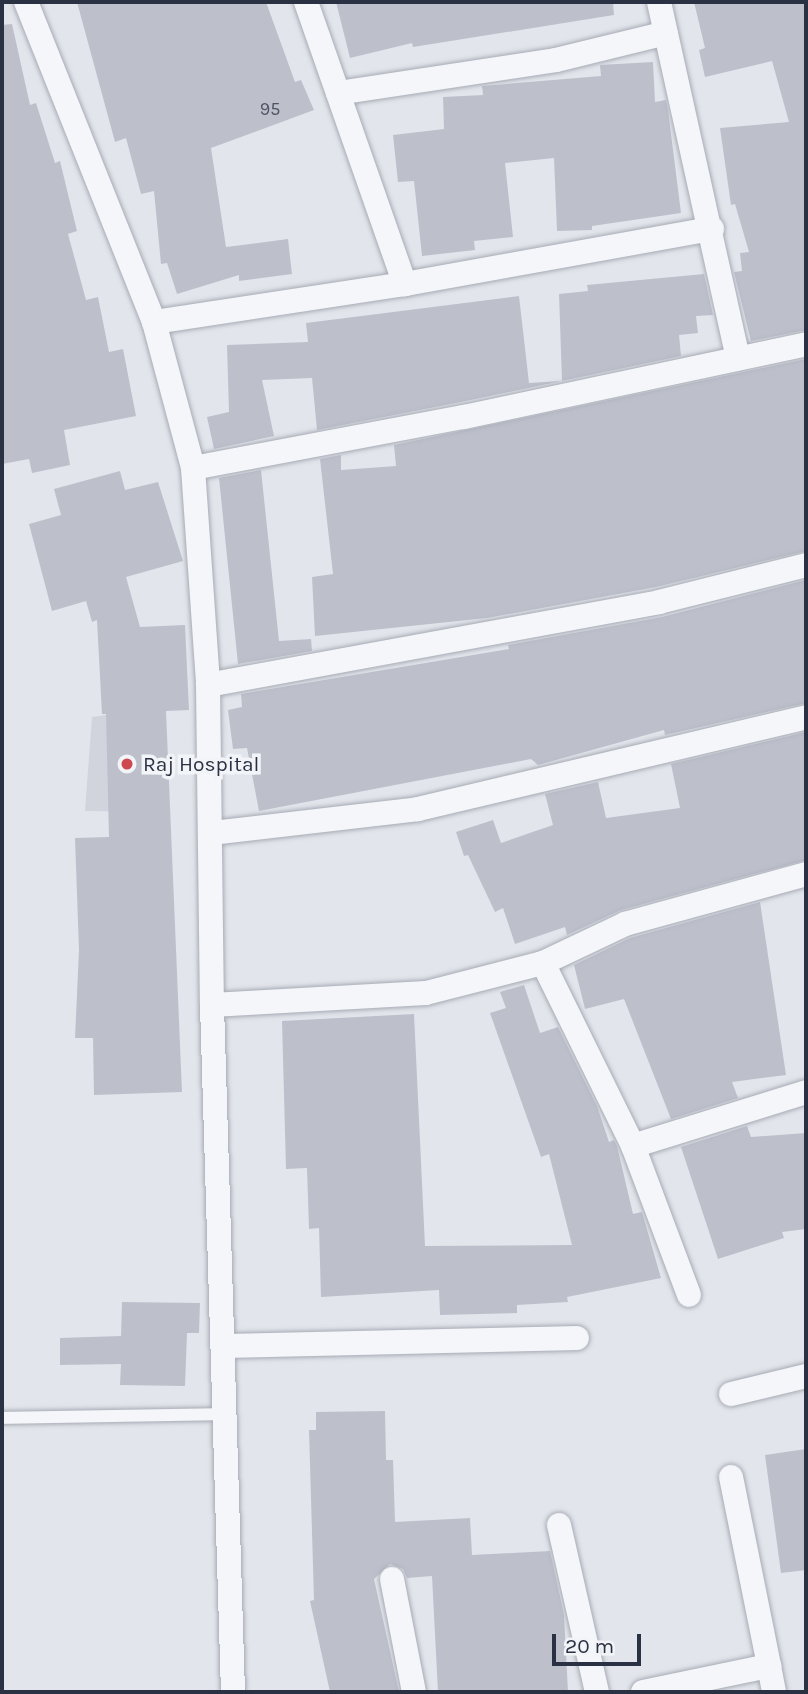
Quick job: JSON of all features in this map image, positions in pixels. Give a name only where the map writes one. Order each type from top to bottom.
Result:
[{"type":"street","points":[[26,2],[154,322],[193,468],[208,685],[212,833],[212,1005],[226,1346],[224,1414],[233,1692]]},
{"type":"street","points":[[306,2],[405,284]]},
{"type":"street","points":[[659,2],[712,229],[738,358]]},
{"type":"street","points":[[338,93],[556,60],[666,33]]},
{"type":"street","points":[[154,322],[405,284],[712,229]]},
{"type":"street","points":[[193,468],[464,417],[806,344]]},
{"type":"street","points":[[208,685],[659,602],[806,565]]},
{"type":"street","points":[[212,833],[418,809],[806,717]]},
{"type":"street","points":[[212,1005],[426,993],[543,963],[625,924],[806,874]]},
{"type":"street","points":[[543,963],[633,1146],[689,1295]]},
{"type":"street","points":[[633,1146],[806,1091]]},
{"type":"street","points":[[226,1346],[577,1338]]},
{"type":"street","points":[[730,1394],[806,1376]]},
{"type":"street","points":[[730,1477],[774,1692]]},
{"type":"street","points":[[559,1525],[597,1692]]},
{"type":"street","points":[[392,1579],[414,1692]]},
{"type":"street","points":[[643,1692],[769,1666]]},
{"type":"lane","points":[[2,1418],[224,1414]]},
{"type":"shaded area","name":"Raj Hospital","points":[[165,707],[166,812],[85,811],[92,717]]},
{"type":"building","points":[[77,2],[266,2],[295,82],[301,80],[314,110],[211,148],[226,247],[288,239],[292,274],[239,281],[239,275],[177,294],[167,263],[161,264],[154,191],[141,194],[126,138],[115,142]]},
{"type":"building","points":[[336,2],[613,2],[614,15],[413,47],[412,43],[350,58]]},
{"type":"building","points":[[694,2],[806,2],[806,330],[751,341],[734,272],[742,271],[740,253],[749,252],[735,204],[731,205],[720,128],[789,122],[772,61],[705,77],[699,50],[705,48]]},
{"type":"building","points":[[12,24],[30,105],[36,103],[55,163],[60,161],[77,231],[68,234],[86,300],[98,297],[109,352],[123,349],[136,416],[64,430],[70,465],[32,473],[29,459],[2,464],[2,25]]},
{"type":"building","points":[[653,62],[655,102],[666,100],[668,110],[681,213],[592,226],[592,230],[557,231],[554,158],[505,163],[513,237],[474,241],[475,250],[422,256],[414,181],[398,182],[393,135],[444,129],[443,97],[483,95],[482,86],[601,76],[600,65]]},
{"type":"building","points":[[704,274],[713,315],[696,316],[698,333],[679,335],[681,356],[562,381],[559,294],[588,291],[587,285]]},
{"type":"building","points":[[519,296],[529,383],[561,381],[317,430],[312,378],[262,380],[274,436],[214,449],[207,417],[229,412],[227,345],[308,342],[306,323]]},
{"type":"building","points":[[806,359],[806,551],[656,587],[487,618],[315,636],[312,577],[333,574],[320,459],[341,455],[341,470],[396,466],[394,445]]},
{"type":"building","points":[[261,470],[279,641],[311,639],[312,651],[238,664],[219,478]]},
{"type":"building","points":[[120,471],[125,490],[158,482],[183,561],[126,577],[140,627],[185,625],[189,710],[166,711],[182,1092],[94,1095],[93,1038],[75,1038],[79,950],[75,838],[109,837],[106,714],[102,714],[97,620],[92,622],[86,601],[52,611],[29,524],[61,515],[54,489]]},
{"type":"building","points":[[806,580],[806,703],[665,735],[664,730],[538,765],[531,759],[259,811],[247,748],[233,749],[228,710],[242,707],[241,694],[509,649],[508,645],[662,617]]},
{"type":"building","points":[[806,732],[806,860],[621,910],[567,935],[565,927],[515,944],[503,908],[495,912],[468,855],[464,856],[456,832],[493,820],[501,843],[553,825],[545,794],[598,782],[606,818],[680,808],[671,764]]},
{"type":"building","points":[[760,902],[786,1075],[732,1082],[738,1098],[671,1119],[624,999],[585,1009],[574,965],[630,938]]},
{"type":"building","points":[[524,985],[540,1033],[558,1027],[597,1106],[609,1142],[614,1140],[617,1146],[633,1214],[642,1212],[661,1278],[567,1297],[568,1302],[517,1305],[517,1313],[440,1315],[439,1290],[321,1297],[319,1228],[309,1229],[307,1168],[286,1169],[282,1021],[414,1014],[425,1246],[572,1245],[549,1154],[541,1157],[490,1013],[506,1008],[500,992]]},
{"type":"building","points":[[747,1126],[751,1137],[806,1133],[806,1229],[782,1232],[784,1238],[718,1259],[681,1147]]},
{"type":"building","points":[[122,1302],[200,1303],[199,1333],[187,1333],[185,1386],[120,1385],[121,1364],[60,1365],[60,1338],[121,1336]]},
{"type":"building","points":[[385,1411],[386,1460],[393,1460],[395,1522],[470,1518],[472,1555],[550,1551],[564,1615],[568,1692],[438,1692],[432,1576],[407,1578],[403,1569],[390,1564],[374,1579],[399,1692],[330,1692],[310,1601],[314,1600],[309,1430],[316,1430],[316,1412]]},
{"type":"building","points":[[806,1449],[806,1570],[781,1573],[765,1455]]},
{"type":"place","name":"Raj Hospital","points":[[127,764]]}]
